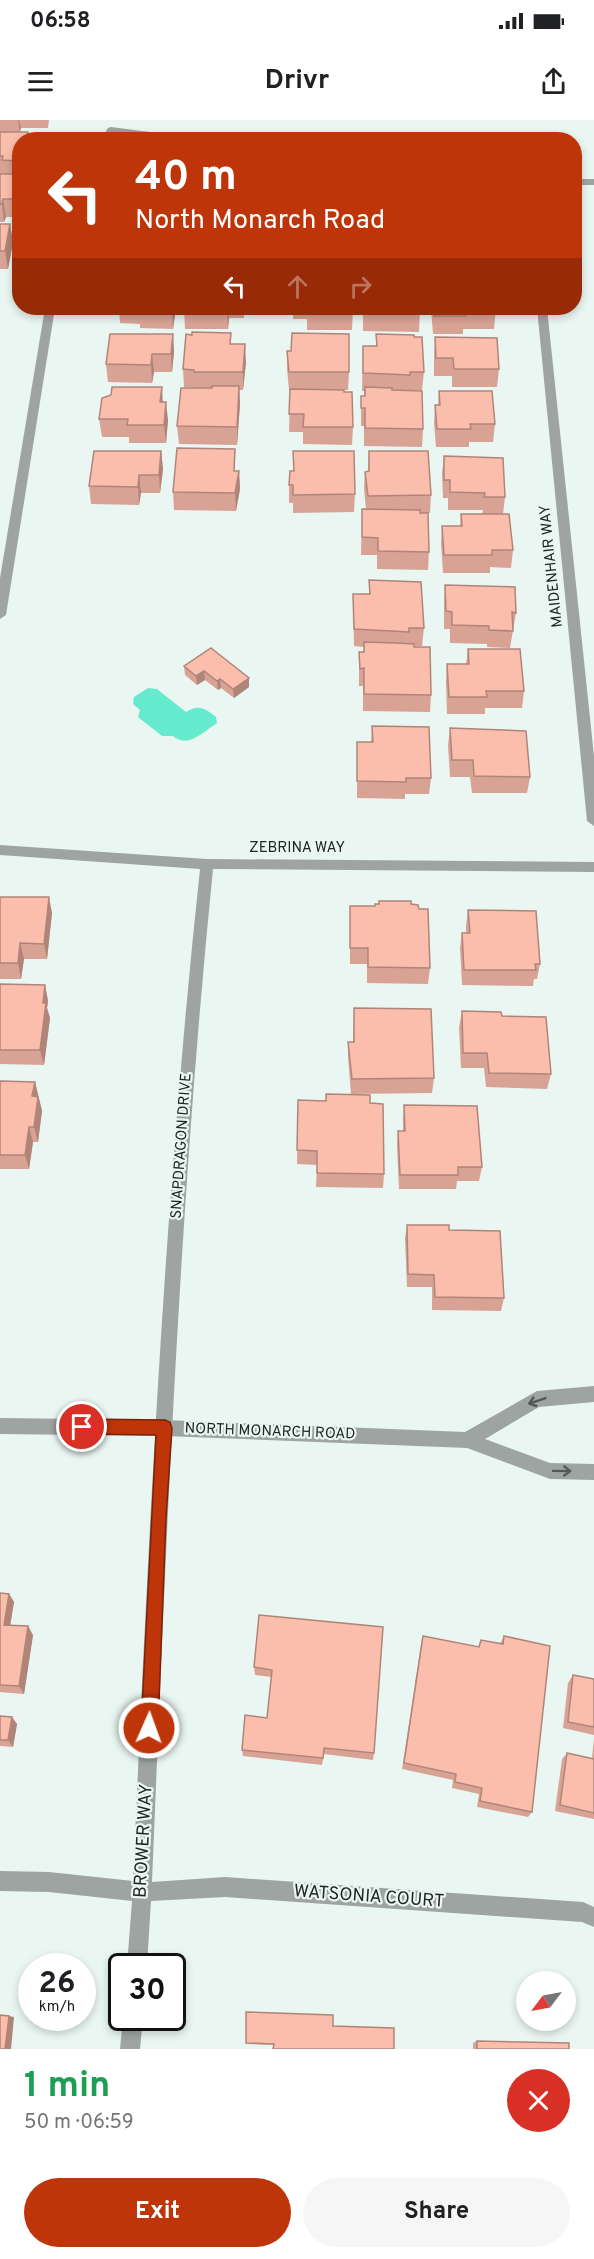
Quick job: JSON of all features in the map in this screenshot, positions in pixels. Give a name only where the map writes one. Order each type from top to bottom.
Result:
[{"type":"street","points":[[110,132],[111,130],[127,132]]},
{"type":"street","points":[[0,615],[49,315]]},
{"type":"street","name":"MAIDENHAIR WAY","points":[[543,315],[594,820]]},
{"type":"street","name":"ZEBRINA WAY","points":[[0,850],[207,864],[594,867]]},
{"type":"street","name":"SNAPDRAGON DRIVE","points":[[165,1428],[188,1047],[207,864]]},
{"type":"street","points":[[467,1440],[537,1399],[594,1394]]},
{"type":"street","name":"NORTH MONARCH ROAD","points":[[0,1426],[165,1428],[467,1440],[550,1471],[594,1472]]},
{"type":"street","name":"BROWER WAY","points":[[138,1953],[158,1518],[165,1428]]},
{"type":"street","name":"WATSONIA COURT","points":[[0,1881],[49,1882],[142,1892],[225,1887],[583,1912],[594,1917]]},
{"type":"street","points":[[130,2049],[132,2031]]},
{"type":"shaded area","points":[[148,688],[157,689],[186,712],[195,708],[205,709],[216,717],[217,723],[190,740],[184,741],[173,736],[162,736],[138,717],[140,710],[133,704],[134,697]]},
{"type":"building","points":[[0,132],[12,132],[12,161],[2,160],[3,156],[0,156]]},
{"type":"building","points":[[0,174],[12,174],[12,199],[3,199],[0,204]]},
{"type":"building","points":[[0,224],[10,224],[5,251],[0,251]]},
{"type":"building","points":[[465,315],[465,316],[434,316]]},
{"type":"building","points":[[192,332],[231,333],[230,344],[245,344],[243,372],[194,372],[194,370],[183,369],[186,334],[192,335]]},
{"type":"building","points":[[292,333],[349,334],[349,372],[289,372],[287,351],[291,351]]},
{"type":"building","points":[[110,334],[173,334],[171,354],[152,354],[151,365],[106,364]]},
{"type":"building","points":[[376,334],[422,337],[424,372],[410,372],[410,375],[363,373],[363,346],[377,346]]},
{"type":"building","points":[[435,337],[497,338],[499,369],[454,369],[453,358],[436,358]]},
{"type":"building","points":[[212,386],[239,386],[237,427],[177,426],[181,388],[212,388]]},
{"type":"building","points":[[112,387],[162,387],[160,402],[166,402],[164,425],[127,425],[128,419],[99,419],[102,398],[111,395]]},
{"type":"building","points":[[365,387],[422,391],[423,429],[365,428],[365,408],[361,408],[361,396],[365,396]]},
{"type":"building","points":[[290,389],[352,392],[353,427],[303,427],[304,414],[289,414]]},
{"type":"building","points":[[439,391],[492,391],[495,424],[470,424],[471,429],[437,429],[435,405],[440,405]]},
{"type":"building","points":[[177,448],[235,449],[234,471],[239,471],[235,493],[173,492]]},
{"type":"building","points":[[94,451],[161,451],[159,475],[139,475],[138,487],[89,486]]},
{"type":"building","points":[[293,451],[354,451],[355,494],[293,495],[293,485],[289,485],[290,471],[294,471]]},
{"type":"building","points":[[369,451],[428,451],[431,495],[368,496],[365,472],[369,471]]},
{"type":"building","points":[[444,456],[503,458],[505,497],[484,497],[485,493],[450,492],[450,480],[444,480]]},
{"type":"building","points":[[362,509],[420,510],[420,513],[428,513],[429,552],[378,551],[378,538],[362,537]]},
{"type":"building","points":[[461,514],[509,514],[513,550],[492,550],[492,555],[444,555],[442,526],[462,526]]},
{"type":"building","points":[[369,580],[421,582],[424,628],[409,628],[409,632],[354,629],[353,594],[370,594]]},
{"type":"building","points":[[445,585],[515,587],[516,613],[512,612],[513,631],[489,630],[489,626],[452,625],[452,612],[446,611]]},
{"type":"building","points":[[364,642],[430,647],[431,695],[364,694],[364,668],[360,669],[359,652],[364,652]]},
{"type":"building","points":[[211,648],[249,678],[233,689],[204,671],[196,676],[184,666]]},
{"type":"building","points":[[468,649],[520,649],[524,691],[486,691],[487,697],[449,697],[447,664],[469,664]]},
{"type":"building","points":[[372,726],[429,727],[431,778],[406,778],[406,782],[357,781],[357,742],[373,742]]},
{"type":"building","points":[[450,728],[526,731],[530,777],[474,776],[473,760],[452,760]]},
{"type":"building","points":[[0,897],[49,897],[44,944],[20,943],[18,963],[0,963]]},
{"type":"building","points":[[379,901],[411,901],[411,904],[418,905],[419,909],[428,909],[430,968],[368,967],[368,948],[350,948],[350,906],[375,906],[379,904]]},
{"type":"building","points":[[468,910],[536,911],[540,964],[535,964],[536,970],[464,970],[462,933],[470,933]]},
{"type":"building","points":[[0,984],[45,985],[43,1003],[46,1003],[40,1050],[0,1050]]},
{"type":"building","points":[[354,1008],[431,1009],[434,1078],[352,1079],[348,1042],[354,1042]]},
{"type":"building","points":[[462,1011],[501,1012],[502,1016],[546,1017],[551,1074],[489,1073],[487,1053],[463,1053]]},
{"type":"building","points":[[0,1081],[35,1082],[32,1096],[38,1097],[34,1127],[29,1127],[25,1155],[0,1155]]},
{"type":"building","points":[[326,1094],[370,1095],[370,1103],[383,1104],[384,1174],[317,1173],[317,1151],[297,1150],[298,1100],[326,1101]]},
{"type":"building","points":[[404,1105],[477,1106],[482,1167],[458,1167],[458,1175],[400,1175],[398,1131],[405,1131]]},
{"type":"building","points":[[407,1225],[449,1225],[449,1230],[500,1231],[504,1298],[435,1297],[434,1275],[408,1274]]},
{"type":"building","points":[[0,1593],[9,1594],[4,1625],[28,1626],[19,1686],[0,1685]]},
{"type":"building","points":[[259,1615],[383,1627],[374,1753],[324,1748],[323,1758],[242,1750],[245,1715],[267,1718],[272,1670],[254,1667]]},
{"type":"building","points":[[423,1636],[479,1647],[481,1640],[503,1644],[504,1636],[550,1646],[532,1812],[480,1801],[482,1788],[455,1782],[456,1774],[404,1763]]},
{"type":"building","points":[[573,1675],[594,1679],[594,1727],[568,1722]]},
{"type":"building","points":[[0,1716],[12,1717],[8,1740],[0,1740]]},
{"type":"building","points":[[567,1753],[594,1759],[594,1813],[560,1805]]},
{"type":"building","points":[[246,2012],[333,2015],[333,2026],[394,2028],[394,2049],[273,2049],[274,2044],[246,2043]]},
{"type":"building","points":[[0,2015],[9,2016],[5,2049],[0,2049]]},
{"type":"building","points":[[477,2041],[569,2043],[569,2049],[477,2049]]},
{"type":"route","points":[[82,1427],[165,1428],[158,1518],[149,1728]]}]
